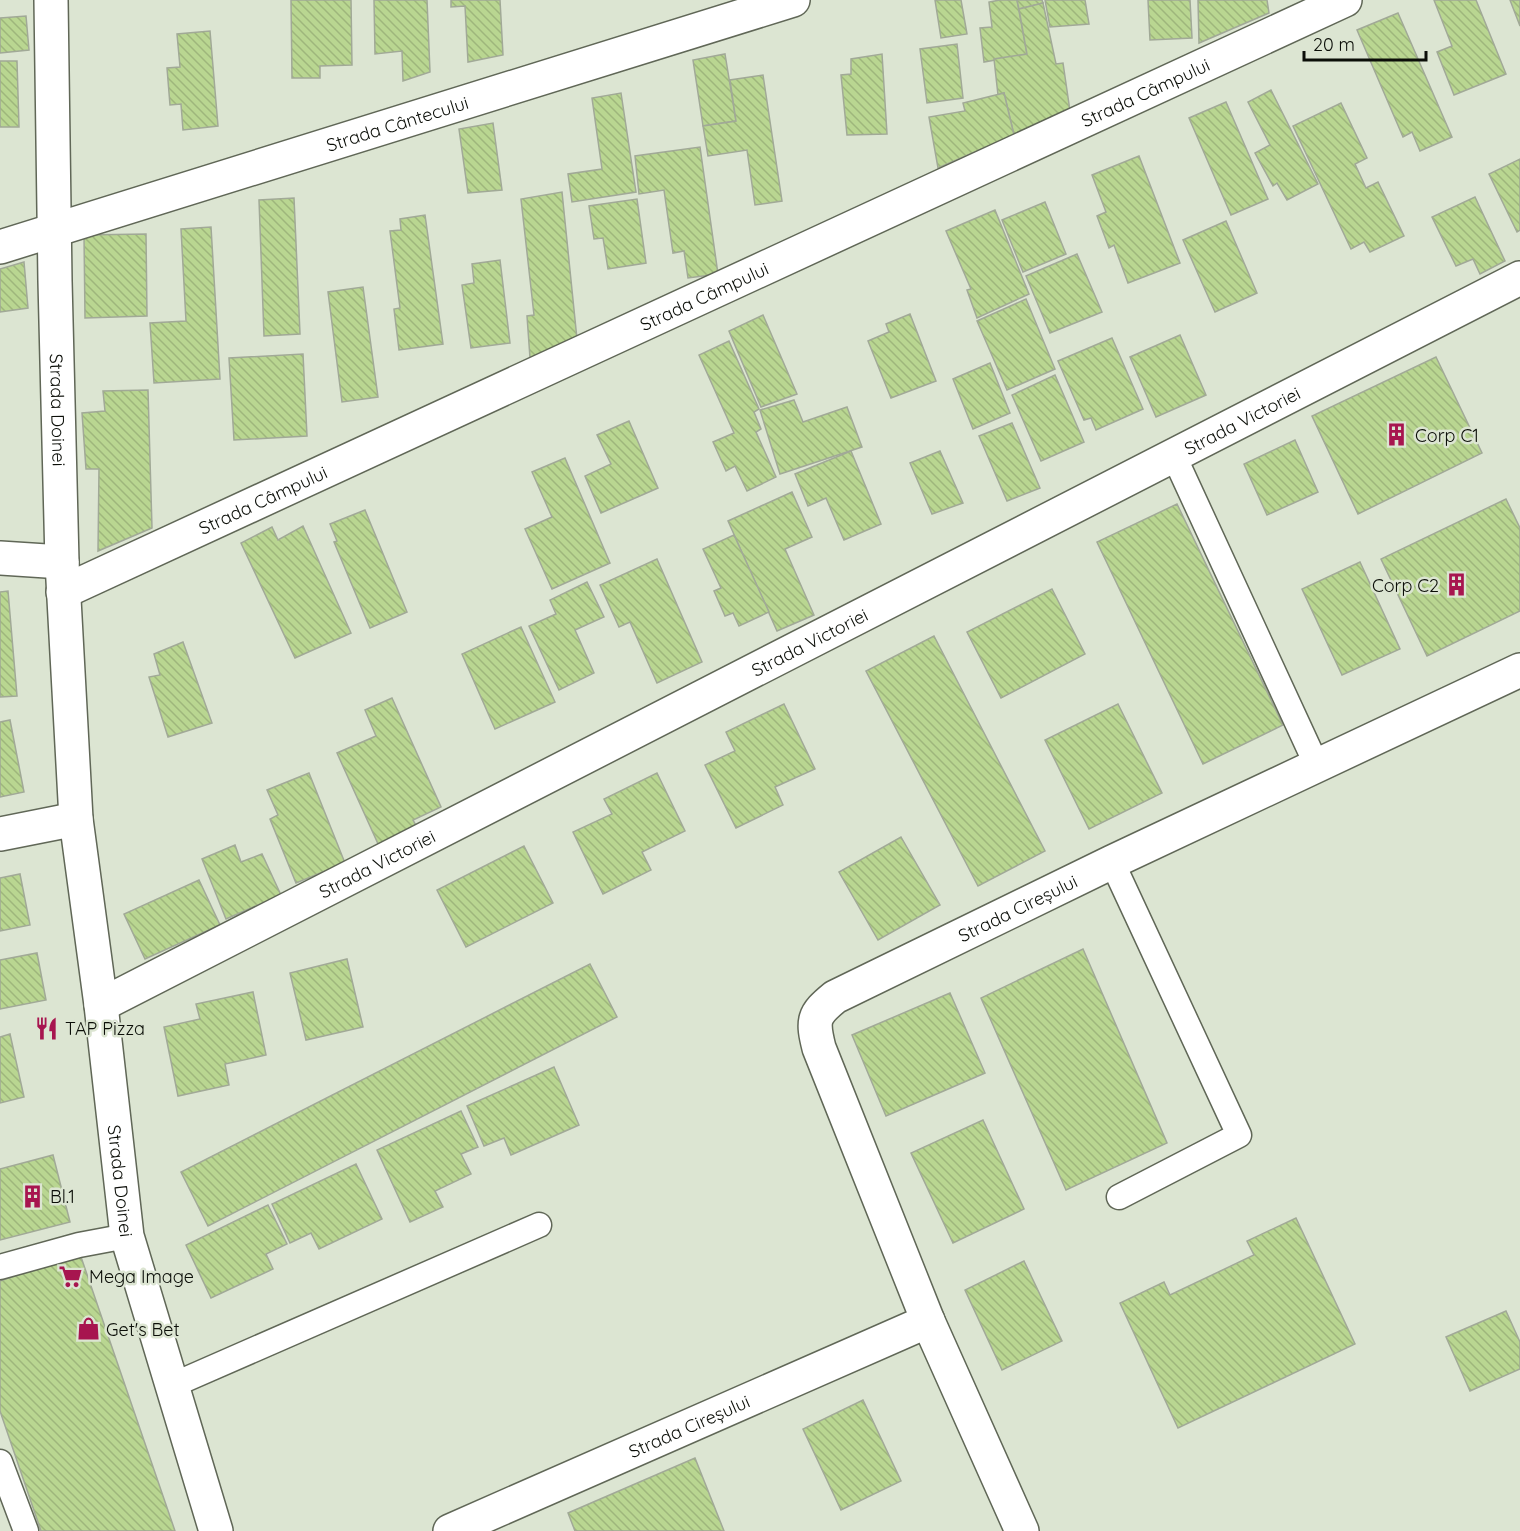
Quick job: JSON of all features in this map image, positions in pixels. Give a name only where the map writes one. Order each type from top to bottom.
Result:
[{"type":"street","name":"Strada Doinei","points":[[51,0],[63,577],[76,819],[101,1005],[127,1236],[174,1385],[216,1531]]},
{"type":"street","name":"Strada Cântecului","points":[[0,247],[793,0]]},
{"type":"street","name":"Strada Câmpului","points":[[63,577],[1345,0]]},
{"type":"street","name":"Strada Victoriei","points":[[101,1005],[1520,278]]},
{"type":"street","points":[[0,558],[63,577]]},
{"type":"street","name":"Strada Cireșului","points":[[1022,1531],[928,1321],[819,1048],[814,1029],[819,1010],[835,997],[1112,862],[1520,670]]},
{"type":"street","points":[[0,834],[76,819]]},
{"type":"street","name":"Strada Cireșului","points":[[450,1531],[928,1321]]},
{"type":"lane","points":[[1174,456],[1317,766]]},
{"type":"lane","points":[[1112,862],[1239,1135],[1119,1197]]},
{"type":"lane","points":[[174,1385],[539,1225]]},
{"type":"lane","points":[[0,1267],[80,1245],[127,1236]]},
{"type":"lane","points":[[0,1462],[26,1531]]},
{"type":"building","points":[[291,0],[351,0],[352,65],[320,66],[320,78],[292,78]]},
{"type":"building","points":[[374,0],[427,0],[430,72],[403,81],[402,51],[375,54]]},
{"type":"building","points":[[451,0],[500,0],[503,55],[468,62],[465,6],[451,7]]},
{"type":"building","points":[[935,0],[961,0],[967,34],[941,38]]},
{"type":"building","points":[[1017,0],[1027,54],[984,62],[980,28],[992,27],[989,2]]},
{"type":"building","points":[[1017,0],[1042,0],[1043,3],[1019,9]]},
{"type":"building","points":[[1045,0],[1085,0],[1089,24],[1050,27]]},
{"type":"building","points":[[1148,0],[1190,0],[1192,38],[1150,40]]},
{"type":"building","points":[[1198,0],[1267,0],[1269,13],[1199,43]]},
{"type":"building","points":[[1434,0],[1476,0],[1506,74],[1454,95],[1437,52],[1452,46]]},
{"type":"building","points":[[1510,0],[1520,0],[1520,26]]},
{"type":"building","points":[[1043,3],[1056,64],[1063,63],[1070,111],[1014,135],[1004,93],[998,95],[994,59],[1027,54],[1019,9]]},
{"type":"building","points":[[1398,13],[1452,137],[1420,151],[1412,132],[1403,137],[1357,30]]},
{"type":"building","points":[[26,16],[29,50],[0,53],[0,18]]},
{"type":"building","points":[[210,31],[218,126],[183,130],[181,104],[170,105],[167,68],[180,67],[177,34]]},
{"type":"building","points":[[957,44],[963,98],[927,103],[920,49]]},
{"type":"building","points":[[725,54],[736,121],[703,126],[693,60]]},
{"type":"building","points":[[882,54],[887,134],[847,135],[841,75],[851,74],[851,59]]},
{"type":"building","points":[[0,61],[17,61],[19,127],[0,127]]},
{"type":"building","points":[[763,75],[782,201],[755,205],[747,150],[708,156],[703,126],[736,121],[730,80]]},
{"type":"building","points":[[1271,90],[1318,184],[1287,200],[1277,183],[1273,186],[1255,153],[1270,145],[1248,102]]},
{"type":"building","points":[[621,93],[636,192],[572,202],[568,174],[602,169],[592,98]]},
{"type":"building","points":[[1004,93],[1014,135],[938,168],[929,117],[965,111],[963,103]]},
{"type":"building","points":[[1226,102],[1268,199],[1231,215],[1189,118]]},
{"type":"building","points":[[1341,103],[1367,158],[1355,164],[1366,188],[1378,182],[1404,236],[1370,252],[1364,242],[1351,249],[1293,126]]},
{"type":"building","points":[[493,123],[502,190],[468,193],[459,129]]},
{"type":"building","points":[[700,147],[718,274],[688,278],[684,251],[673,253],[664,190],[639,194],[635,156]]},
{"type":"building","points":[[1139,156],[1180,263],[1128,283],[1114,245],[1109,248],[1097,216],[1106,212],[1092,175]]},
{"type":"building","points":[[1520,159],[1520,230],[1517,232],[1489,174]]},
{"type":"building","points":[[562,192],[577,339],[530,358],[527,316],[534,315],[521,199]]},
{"type":"building","points":[[1475,197],[1505,261],[1480,274],[1473,259],[1456,266],[1432,217]]},
{"type":"building","points":[[294,198],[300,334],[264,336],[259,200]]},
{"type":"building","points":[[637,199],[646,263],[608,269],[603,238],[594,239],[589,206]]},
{"type":"building","points":[[1045,202],[1066,254],[1023,272],[1002,220]]},
{"type":"building","points":[[995,210],[1029,294],[977,318],[967,290],[971,289],[946,231]]},
{"type":"building","points":[[425,215],[443,344],[399,350],[394,309],[400,308],[390,231],[401,230],[400,219]]},
{"type":"building","points":[[1226,221],[1257,293],[1215,312],[1183,240]]},
{"type":"building","points":[[211,227],[220,379],[154,383],[150,323],[186,321],[181,229]]},
{"type":"building","points":[[146,234],[147,316],[85,318],[84,235]]},
{"type":"building","points":[[1077,254],[1102,312],[1050,333],[1026,276]]},
{"type":"building","points":[[500,260],[510,343],[471,348],[462,285],[474,283],[472,264]]},
{"type":"building","points":[[24,262],[28,308],[0,312],[0,269]]},
{"type":"building","points":[[363,287],[378,397],[342,402],[328,292]]},
{"type":"building","points":[[1026,299],[1055,369],[1007,390],[977,321]]},
{"type":"building","points":[[910,314],[936,381],[891,398],[868,341],[889,332],[886,324]]},
{"type":"building","points":[[763,315],[797,394],[761,407],[729,331]]},
{"type":"building","points":[[1180,335],[1206,395],[1156,417],[1130,357]]},
{"type":"building","points":[[1112,338],[1143,409],[1096,430],[1091,418],[1084,420],[1058,361]]},
{"type":"building","points":[[729,341],[759,409],[754,412],[761,429],[756,432],[776,477],[747,491],[735,466],[726,471],[713,442],[734,433],[699,355]]},
{"type":"building","points":[[303,354],[307,436],[234,440],[229,358]]},
{"type":"building","name":"Corp C1","points":[[1436,357],[1482,453],[1358,514],[1312,416]]},
{"type":"building","points":[[990,363],[1010,413],[973,429],[953,379]]},
{"type":"building","points":[[1055,375],[1084,442],[1041,461],[1012,395]]},
{"type":"building","points":[[148,390],[152,528],[98,551],[99,469],[86,469],[82,413],[105,411],[103,391]]},
{"type":"building","points":[[794,400],[803,422],[847,407],[862,447],[780,474],[760,410]]},
{"type":"building","points":[[629,421],[658,488],[601,513],[585,476],[611,464],[597,435]]},
{"type":"building","points":[[1012,423],[1040,488],[1007,501],[979,436]]},
{"type":"building","points":[[1295,440],[1318,492],[1267,515],[1244,464]]},
{"type":"building","points":[[851,451],[881,524],[844,540],[826,498],[808,506],[795,474]]},
{"type":"building","points":[[940,451],[963,503],[932,514],[910,463]]},
{"type":"building","points":[[565,458],[610,563],[552,589],[525,529],[552,517],[532,472]]},
{"type":"building","points":[[792,492],[812,537],[785,549],[814,615],[777,631],[728,521]]},
{"type":"building","name":"Corp C2","points":[[1506,499],[1520,528],[1520,611],[1427,656],[1381,559]]},
{"type":"building","points":[[1177,504],[1283,725],[1203,764],[1097,542]]},
{"type":"building","points":[[365,510],[407,612],[370,628],[334,542],[337,541],[330,524]]},
{"type":"building","points":[[303,526],[351,633],[295,658],[241,543],[272,527],[278,540]]},
{"type":"building","points":[[734,535],[769,612],[739,626],[733,613],[725,616],[714,591],[721,588],[703,549]]},
{"type":"building","points":[[657,559],[702,662],[657,683],[630,622],[619,627],[600,585]]},
{"type":"building","points":[[1360,562],[1400,649],[1342,675],[1302,589]]},
{"type":"building","points":[[587,582],[604,617],[575,630],[594,673],[559,690],[529,626],[556,614],[550,600]]},
{"type":"building","points":[[1052,589],[1085,654],[1001,698],[967,632]]},
{"type":"building","points":[[8,591],[17,696],[0,697],[0,592]]},
{"type":"building","points":[[521,627],[555,702],[495,729],[462,654]]},
{"type":"building","points":[[934,636],[1045,851],[978,886],[866,671]]},
{"type":"building","points":[[183,642],[212,723],[168,737],[149,677],[160,675],[154,654]]},
{"type":"building","points":[[392,698],[441,807],[413,820],[418,829],[379,846],[337,753],[376,736],[365,710]]},
{"type":"building","points":[[784,704],[815,769],[775,787],[783,805],[736,828],[705,765],[735,751],[726,732]]},
{"type":"building","points":[[1118,704],[1162,793],[1089,829],[1045,740]]},
{"type":"building","points":[[10,720],[24,792],[0,797],[0,722]]},
{"type":"building","points":[[309,773],[345,863],[296,883],[270,819],[278,815],[267,790]]},
{"type":"building","points":[[657,773],[685,831],[642,852],[651,870],[603,894],[573,832],[612,814],[604,799]]},
{"type":"building","points":[[901,837],[940,905],[878,940],[839,872]]},
{"type":"building","points":[[235,845],[241,862],[262,854],[281,895],[226,919],[202,859]]},
{"type":"building","points":[[524,846],[553,903],[466,947],[437,890]]},
{"type":"building","points":[[20,874],[30,925],[0,931],[0,878]]},
{"type":"building","points":[[199,880],[220,925],[145,959],[124,914]]},
{"type":"building","points":[[1083,949],[1167,1143],[1066,1190],[981,998]]},
{"type":"building","points":[[37,953],[46,1000],[0,1009],[0,960]]},
{"type":"building","points":[[347,959],[363,1027],[306,1040],[290,973]]},
{"type":"building","points":[[590,964],[617,1017],[208,1226],[181,1172]]},
{"type":"building","points":[[253,992],[266,1055],[225,1064],[229,1085],[178,1096],[164,1027],[200,1019],[196,1004]]},
{"type":"building","points":[[950,993],[985,1073],[886,1116],[852,1035]]},
{"type":"building","points":[[10,1034],[24,1097],[0,1103],[0,1037]]},
{"type":"building","points":[[554,1067],[579,1125],[511,1155],[504,1138],[484,1146],[467,1106]]},
{"type":"building","points":[[461,1111],[478,1147],[461,1154],[471,1174],[435,1191],[443,1207],[410,1222],[377,1150]]},
{"type":"building","points":[[983,1120],[1024,1209],[953,1243],[911,1153]]},
{"type":"building","name":"Bl.1","points":[[53,1155],[70,1222],[0,1240],[0,1169]]},
{"type":"building","points":[[356,1164],[382,1219],[319,1249],[311,1233],[290,1243],[272,1204]]},
{"type":"building","points":[[268,1205],[287,1244],[266,1254],[273,1269],[211,1298],[186,1245]]},
{"type":"building","points":[[1296,1218],[1355,1344],[1178,1428],[1120,1303],[1164,1282],[1170,1295],[1254,1255],[1247,1241]]},
{"type":"building","points":[[80,1254],[175,1531],[41,1531],[0,1411],[0,1281]]},
{"type":"building","points":[[1024,1261],[1062,1341],[1002,1370],[965,1290]]},
{"type":"building","points":[[1506,1311],[1520,1342],[1520,1369],[1470,1391],[1446,1337]]},
{"type":"building","points":[[863,1400],[901,1481],[841,1510],[803,1429]]},
{"type":"building","points":[[695,1458],[724,1531],[575,1531],[568,1513]]},
{"type":"place","name":"Corp C1","points":[[1397,435]]},
{"type":"place","name":"Corp C2","points":[[1457,585]]},
{"type":"place","name":"TAP Pizza","points":[[47,1028]]},
{"type":"place","name":"Bl.1","points":[[32,1196]]},
{"type":"place","name":"Mega Image","points":[[71,1276]]},
{"type":"place","name":"Get's Bet","points":[[88,1329]]}]
